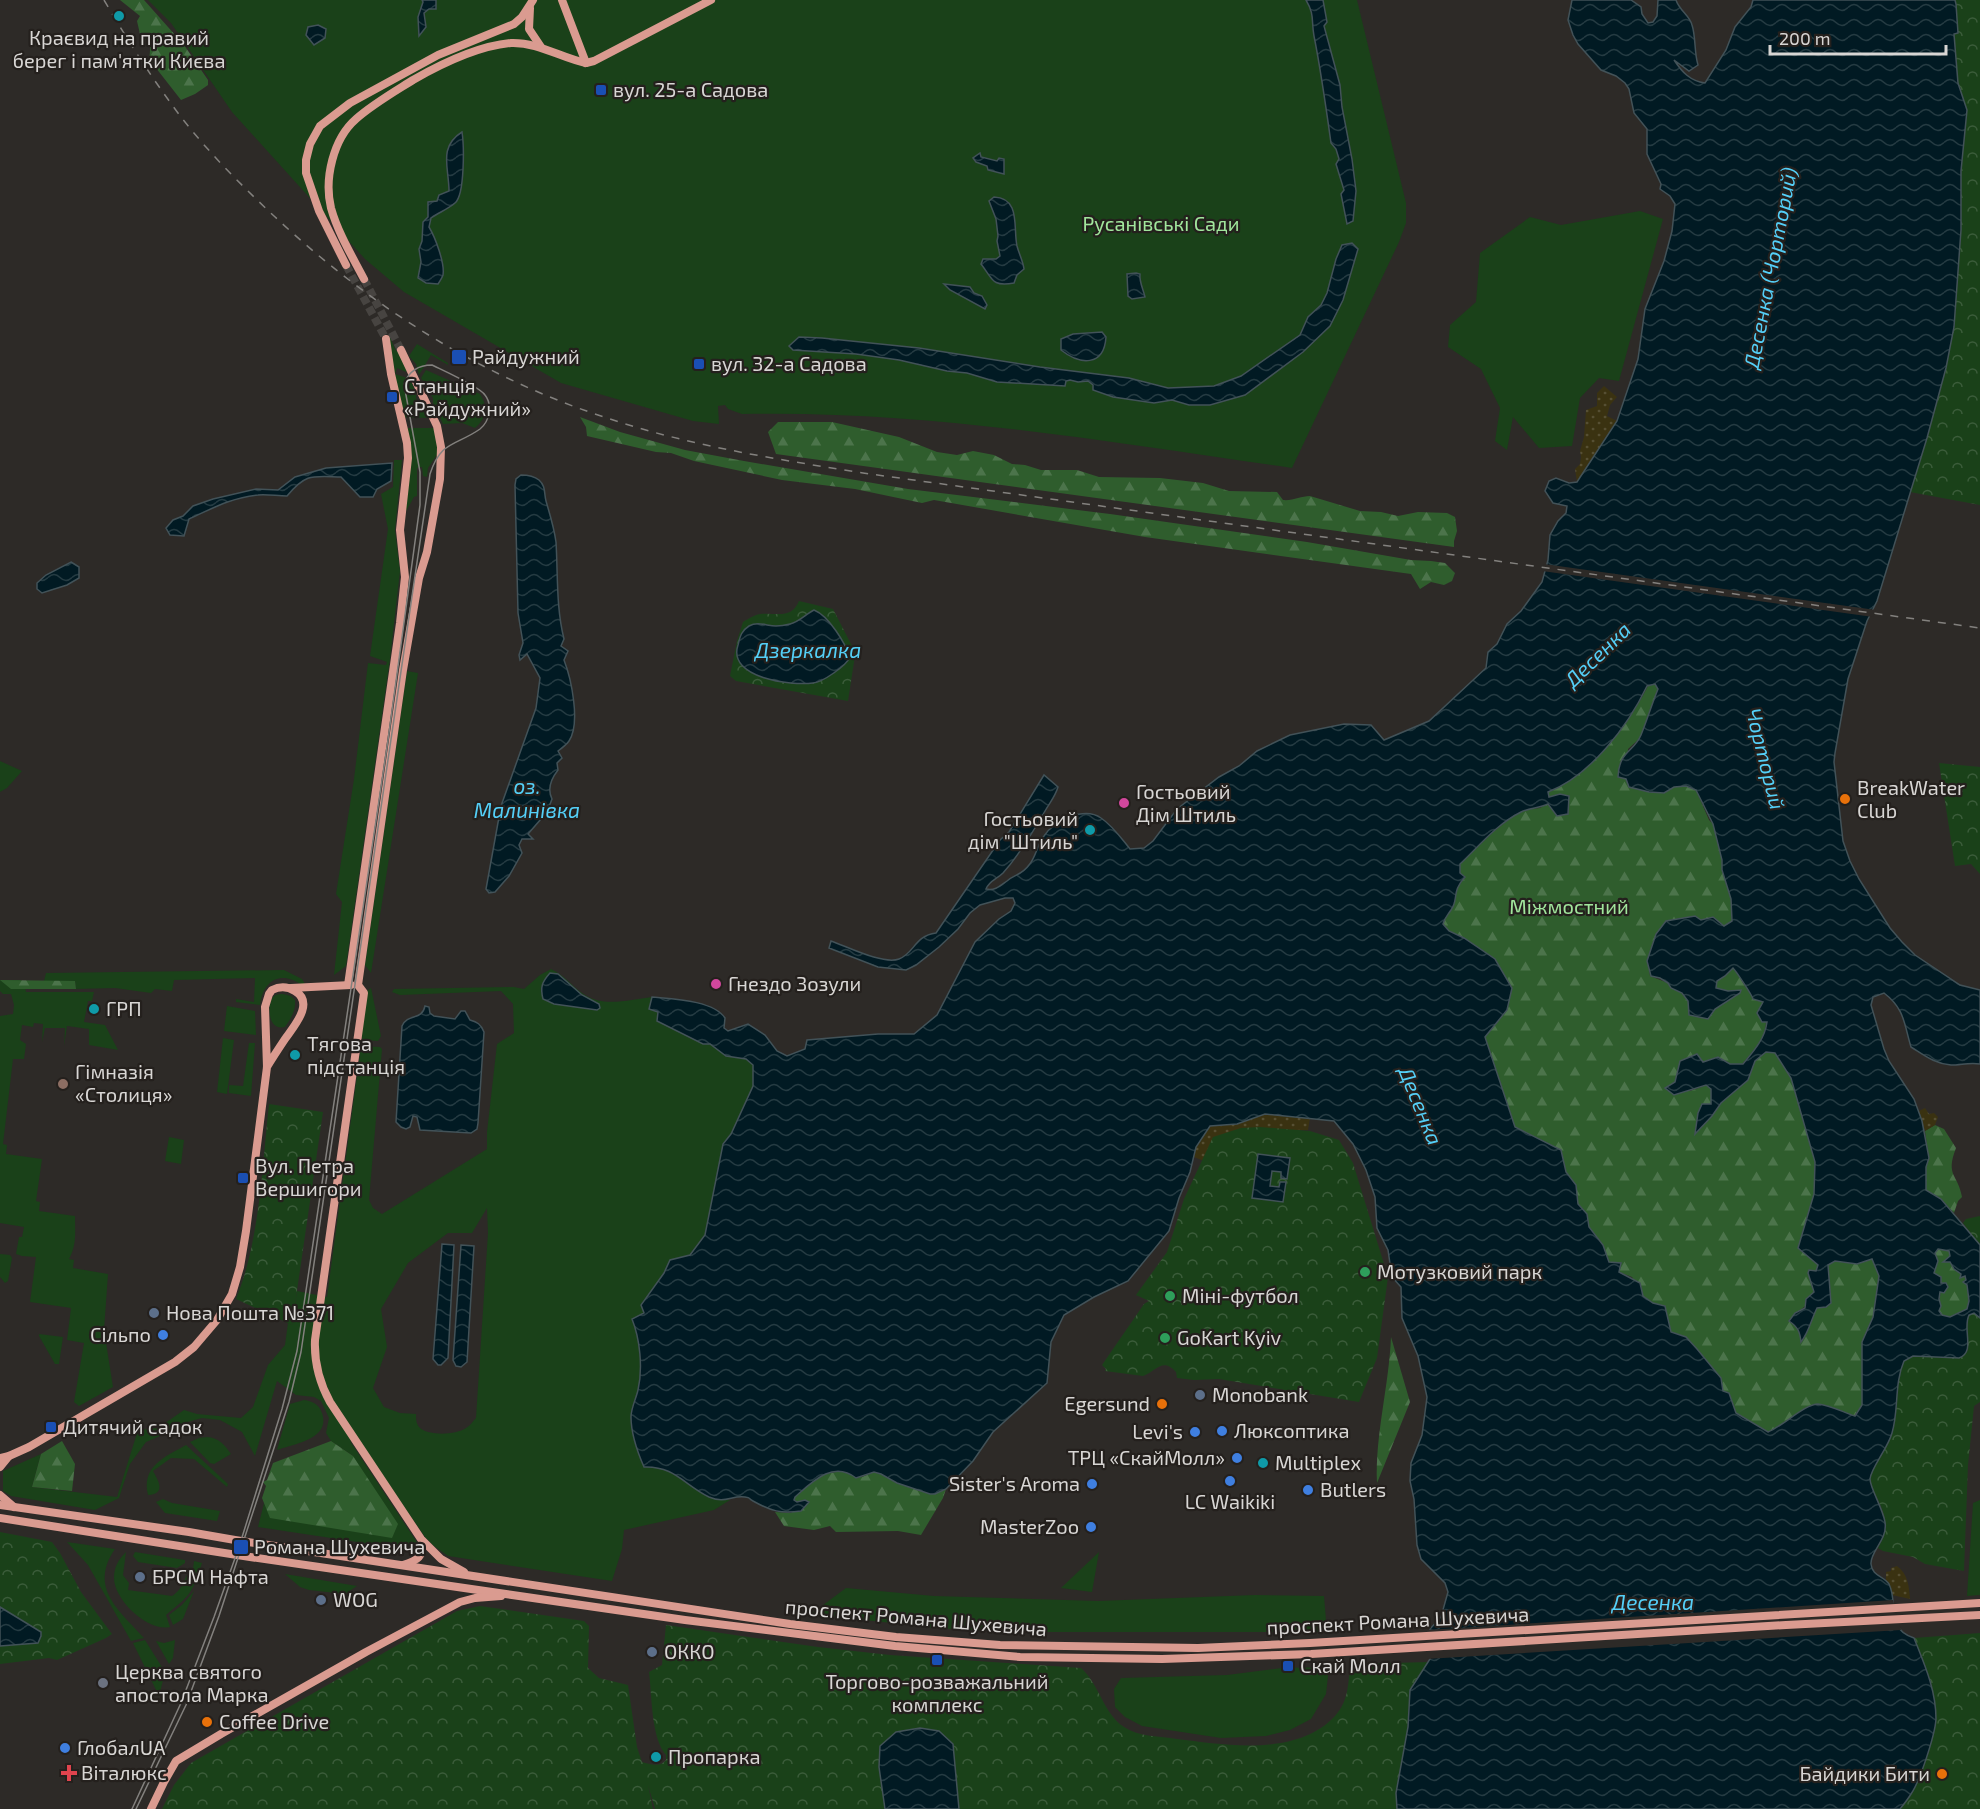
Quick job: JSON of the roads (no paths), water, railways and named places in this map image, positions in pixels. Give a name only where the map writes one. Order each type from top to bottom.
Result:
[{"type":"main road","points":[[562,0],[586,63]]},
{"type":"main road","points":[[364,279],[338,227],[331,206],[330,172],[333,156],[346,130],[355,119],[396,90],[448,62],[473,52],[511,43],[541,47],[586,63],[594,61],[711,0]]},
{"type":"main road","points":[[532,2],[529,29],[541,47]]},
{"type":"main road","points":[[346,265],[319,211],[306,173],[310,144],[320,126],[350,103],[438,55],[514,24],[532,2]]},
{"type":"main road","points":[[348,985],[405,577],[400,531],[408,458],[407,443],[391,374],[386,339]]},
{"type":"main road","points":[[401,350],[436,426],[441,447],[440,479],[403,670],[358,984],[364,993],[318,1320],[315,1361],[322,1388],[330,1402],[421,1539],[441,1559],[471,1576]]},
{"type":"main road","points":[[0,1467],[4,1457],[29,1447],[175,1362],[194,1347],[218,1320],[232,1294],[240,1267],[246,1231],[267,1067],[265,1007],[268,994],[277,988],[358,984]]},
{"type":"main road","points":[[267,1067],[298,1020],[302,1010],[302,997],[313,986]]},
{"type":"main road","points":[[290,988],[302,997]]},
{"type":"main road","points":[[266,1035],[273,1041],[284,1040]]},
{"type":"main road","points":[[0,1495],[15,1508]]},
{"type":"main road","name":"проспект Романа Шухевича","points":[[0,1505],[790,1624],[1000,1646],[1198,1648],[1978,1604]]},
{"type":"main road","name":"проспект Романа Шухевича","points":[[0,1518],[250,1557],[783,1633],[989,1655],[1162,1659],[1311,1654],[1977,1615]]},
{"type":"main road","points":[[401,1565],[417,1561],[421,1557],[423,1549],[421,1539]]},
{"type":"main road","points":[[151,1809],[176,1761],[214,1737],[460,1602],[475,1598],[514,1595]]},
{"type":"water","points":[[422,0],[436,0],[436,9],[429,9],[424,13],[426,27],[419,36],[418,17]]},
{"type":"water","points":[[1306,0],[1323,0],[1327,22],[1324,26],[1340,85],[1356,191],[1353,221],[1347,224],[1341,194],[1344,190],[1336,164],[1339,159],[1331,143],[1312,14]]},
{"type":"water","name":"Десенка","points":[[1572,0],[1631,0],[1641,7],[1642,14],[1648,23],[1653,22],[1657,16],[1658,0],[1676,0],[1692,25],[1698,65],[1689,71],[1674,60],[1687,75],[1705,83],[1726,50],[1735,27],[1751,7],[1753,0],[1955,0],[1956,4],[1958,33],[1954,34],[1958,83],[1967,110],[1961,171],[1961,230],[1954,327],[1946,368],[1927,438],[1877,601],[1867,621],[1848,679],[1834,762],[1843,841],[1859,879],[1890,928],[1915,955],[1960,985],[1980,990],[1980,1064],[1951,1065],[1930,1059],[1911,1047],[1903,1017],[1891,999],[1884,993],[1873,997],[1871,1005],[1889,1061],[1914,1099],[1922,1121],[1929,1158],[1926,1167],[1926,1190],[1941,1199],[1980,1245],[1980,1318],[1974,1313],[1969,1315],[1967,1351],[1959,1358],[1913,1356],[1904,1361],[1899,1379],[1892,1433],[1870,1479],[1885,1522],[1882,1540],[1871,1559],[1872,1568],[1889,1584],[1894,1615],[1899,1628],[1914,1638],[1930,1680],[1936,1709],[1935,1726],[1923,1769],[1915,1788],[1900,1809],[1397,1809],[1396,1793],[1408,1727],[1410,1690],[1430,1659],[1430,1629],[1441,1617],[1448,1592],[1445,1583],[1421,1559],[1417,1545],[1414,1499],[1410,1481],[1411,1463],[1422,1435],[1427,1397],[1418,1356],[1402,1318],[1401,1287],[1392,1277],[1388,1250],[1377,1228],[1375,1197],[1366,1170],[1353,1144],[1334,1121],[1265,1114],[1237,1124],[1210,1126],[1196,1147],[1190,1172],[1169,1231],[1128,1281],[1094,1297],[1064,1315],[1051,1342],[1047,1383],[993,1432],[973,1461],[946,1489],[935,1494],[897,1483],[874,1472],[856,1478],[839,1471],[823,1475],[795,1497],[794,1500],[797,1502],[805,1500],[809,1502],[801,1511],[776,1511],[745,1497],[715,1499],[672,1473],[644,1467],[632,1430],[631,1414],[640,1381],[640,1354],[632,1319],[644,1313],[641,1305],[664,1273],[670,1260],[690,1255],[705,1235],[723,1144],[731,1134],[753,1086],[753,1065],[746,1059],[726,1056],[710,1044],[703,1044],[657,1021],[658,1012],[649,1009],[652,997],[681,1000],[711,1007],[725,1018],[724,1028],[728,1031],[748,1024],[765,1035],[777,1051],[787,1056],[805,1049],[807,1040],[878,1034],[914,1034],[937,1015],[975,942],[1011,911],[1015,903],[1013,898],[980,905],[939,947],[906,970],[878,967],[829,948],[831,941],[874,957],[892,960],[904,956],[923,937],[936,933],[1000,840],[1009,832],[1044,775],[1058,787],[1055,794],[1015,859],[986,889],[997,888],[1024,871],[1049,830],[1070,817],[1078,814],[1094,815],[1117,832],[1130,849],[1144,848],[1153,841],[1177,809],[1257,751],[1290,735],[1344,724],[1371,725],[1384,740],[1429,721],[1486,668],[1488,652],[1497,644],[1507,624],[1521,611],[1542,582],[1548,560],[1550,535],[1566,513],[1567,506],[1553,503],[1545,491],[1549,481],[1556,478],[1569,483],[1577,482],[1617,421],[1638,359],[1645,309],[1664,261],[1672,231],[1675,204],[1670,196],[1660,189],[1661,184],[1647,154],[1647,129],[1634,113],[1629,89],[1616,76],[1601,70],[1578,44],[1568,20]],"holes":[[[1655,684],[1658,689],[1641,735],[1621,762],[1618,777],[1626,779],[1629,787],[1649,792],[1664,793],[1674,787],[1686,786],[1696,790],[1713,824],[1722,860],[1722,870],[1731,899],[1732,921],[1724,926],[1713,917],[1701,920],[1695,916],[1666,921],[1656,934],[1647,961],[1651,976],[1660,978],[1671,988],[1682,993],[1688,1001],[1689,1015],[1708,1019],[1715,1009],[1740,993],[1741,990],[1728,991],[1716,988],[1717,981],[1733,968],[1753,999],[1763,1002],[1757,1013],[1762,1022],[1767,1022],[1761,1040],[1743,1064],[1730,1064],[1718,1057],[1703,1062],[1697,1054],[1680,1061],[1675,1082],[1665,1088],[1674,1095],[1706,1085],[1711,1089],[1711,1104],[1702,1104],[1698,1113],[1695,1134],[1721,1103],[1748,1080],[1755,1061],[1766,1052],[1775,1053],[1791,1078],[1815,1162],[1814,1194],[1798,1248],[1818,1265],[1816,1271],[1809,1270],[1808,1273],[1814,1292],[1806,1299],[1805,1308],[1795,1313],[1789,1321],[1798,1330],[1801,1342],[1817,1308],[1826,1307],[1831,1303],[1828,1265],[1835,1261],[1857,1264],[1872,1259],[1879,1276],[1873,1317],[1862,1342],[1862,1405],[1855,1416],[1818,1404],[1800,1411],[1768,1432],[1736,1413],[1729,1393],[1723,1391],[1721,1378],[1686,1337],[1671,1332],[1665,1306],[1653,1303],[1643,1296],[1640,1283],[1619,1272],[1621,1263],[1609,1262],[1603,1245],[1589,1227],[1587,1214],[1578,1204],[1576,1185],[1566,1172],[1561,1150],[1515,1127],[1485,1037],[1507,1010],[1512,988],[1495,959],[1464,938],[1449,931],[1443,924],[1455,902],[1458,887],[1465,877],[1460,873],[1460,864],[1496,829],[1521,812],[1548,804],[1557,816],[1568,814],[1569,796],[1560,794],[1549,797],[1548,792],[1564,784],[1593,762],[1618,733],[1647,686]],[[1938,1249],[1949,1251],[1950,1256],[1943,1262],[1950,1262],[1961,1274],[1960,1278],[1965,1276],[1966,1280],[1963,1282],[1967,1285],[1969,1301],[1967,1309],[1950,1317],[1942,1315],[1939,1311],[1940,1292],[1944,1293],[1948,1287],[1946,1283],[1941,1283],[1941,1277],[1934,1273],[1938,1261],[1935,1253]]]},
{"type":"water","points":[[318,25],[326,29],[325,38],[314,45],[306,35],[308,27]]},
{"type":"water","points":[[462,132],[461,190],[455,203],[431,218],[429,227],[437,243],[443,275],[438,284],[426,283],[418,278],[423,222],[428,217],[428,202],[437,201],[439,195],[449,191],[447,151],[450,144]]},
{"type":"water","points":[[980,153],[981,157],[997,161],[999,158],[1004,159],[1004,174],[988,170],[987,166],[976,162],[973,158]]},
{"type":"water","points":[[994,197],[1008,203],[1014,215],[1017,246],[1024,269],[1017,275],[1014,283],[1001,284],[993,281],[981,264],[983,259],[996,259],[1000,256],[996,219],[989,201]]},
{"type":"water","points":[[1352,243],[1358,249],[1343,300],[1330,326],[1303,352],[1245,395],[1210,405],[1189,405],[1172,400],[1154,403],[1113,397],[1093,390],[1093,385],[1088,381],[1070,380],[1066,381],[1065,386],[997,382],[967,373],[899,360],[856,354],[793,350],[789,346],[799,337],[822,338],[919,348],[1129,378],[1168,388],[1214,386],[1241,376],[1300,335],[1308,317],[1321,305],[1327,293],[1342,245]]},
{"type":"water","points":[[1127,274],[1140,274],[1145,297],[1132,299],[1128,296]]},
{"type":"water","points":[[944,284],[970,287],[974,293],[982,296],[987,305],[985,309],[950,290]]},
{"type":"water","points":[[1102,332],[1106,337],[1104,347],[1096,358],[1076,359],[1061,350],[1061,339],[1073,334]]},
{"type":"water","points":[[392,463],[391,481],[377,489],[373,497],[360,497],[341,477],[316,477],[299,483],[287,496],[249,496],[189,519],[184,536],[170,535],[166,528],[193,506],[213,499],[256,489],[278,490],[295,477],[326,468]]},
{"type":"water","name":"оз. Малинівка","points":[[521,475],[535,478],[543,485],[554,531],[558,603],[564,639],[561,646],[568,651],[564,660],[572,689],[575,712],[573,733],[566,745],[558,751],[562,758],[557,763],[558,770],[550,784],[552,799],[547,812],[528,834],[533,839],[522,839],[519,845],[522,853],[509,876],[495,892],[489,893],[486,889],[501,806],[536,708],[540,678],[527,654],[520,660],[519,655],[523,643],[518,613],[515,485],[516,479]]},
{"type":"water","points":[[71,562],[79,567],[79,578],[67,585],[42,593],[37,589],[37,583],[46,575]]},
{"type":"water","name":"Дзеркалка","points":[[814,610],[831,624],[848,651],[850,657],[848,661],[839,669],[817,682],[803,684],[763,678],[742,665],[737,656],[738,645],[741,634],[746,628],[756,624],[776,626],[790,624]]},
{"type":"water","points":[[550,973],[558,974],[582,995],[599,1004],[600,1008],[597,1010],[554,1004],[543,999],[542,985]]},
{"type":"water","points":[[425,1006],[429,1007],[430,1013],[434,1016],[455,1019],[461,1011],[465,1011],[470,1020],[482,1027],[484,1032],[478,1123],[477,1129],[471,1133],[420,1130],[417,1117],[413,1116],[410,1127],[406,1129],[396,1122],[402,1026],[408,1020],[421,1014]]},
{"type":"water","points":[[1258,1154],[1290,1158],[1287,1179],[1281,1178],[1281,1172],[1272,1171],[1270,1186],[1279,1187],[1280,1182],[1286,1182],[1283,1202],[1252,1198]]},
{"type":"water","points":[[442,1244],[454,1245],[448,1358],[438,1365],[433,1359]]},
{"type":"water","points":[[461,1245],[474,1246],[467,1362],[461,1367],[456,1366],[453,1360]]},
{"type":"water","points":[[0,1607],[41,1632],[38,1643],[0,1646]]},
{"type":"water","points":[[920,1728],[939,1731],[953,1744],[959,1809],[885,1809],[879,1767],[880,1746],[896,1732]]},
{"type":"tunnel","points":[[346,265],[386,339]]},
{"type":"tunnel","points":[[364,279],[401,350]]},
{"type":"tram line","points":[[132,1809],[181,1703],[214,1617],[239,1547],[282,1409],[297,1351],[388,740],[420,505],[420,472],[404,384],[415,370],[422,366],[432,365],[482,392],[488,401],[489,413],[480,429],[444,449],[434,463],[430,474],[301,1352],[289,1402],[219,1616],[186,1705],[136,1809]]},
{"type":"railway","points":[[104,0],[151,75],[192,130],[237,181],[311,249],[388,309],[472,360],[515,382],[607,418],[702,444],[863,473],[1980,628]]},
{"type":"place","name":"Краєвид на правий берег і пам'ятки Києва","points":[[119,16]]},
{"type":"place","name":"вул. 25-а Садова","points":[[601,90]]},
{"type":"place","name":"Райдужний","points":[[459,357]]},
{"type":"place","name":"вул. 32-а Садова","points":[[699,364]]},
{"type":"place","name":"Станція «Райдужний»","points":[[392,397]]},
{"type":"place","name":"BreakWater Club","points":[[1845,799]]},
{"type":"place","name":"Гостьовий Дім Штиль","points":[[1124,803]]},
{"type":"place","name":"Гостьовий дім \"Штиль\"","points":[[1090,830]]},
{"type":"place","name":"Гнездо Зозули","points":[[716,984]]},
{"type":"place","name":"ГРП","points":[[94,1009]]},
{"type":"place","name":"Тягова пiдстанцiя","points":[[295,1055]]},
{"type":"place","name":"Гімназія «Столиця»","points":[[63,1084]]},
{"type":"place","name":"Вул. Петра Вершигори","points":[[243,1178]]},
{"type":"place","name":"Мотузковий парк","points":[[1365,1272]]},
{"type":"place","name":"Міні-футбол","points":[[1170,1296]]},
{"type":"place","name":"Нова Пошта №371","points":[[154,1313]]},
{"type":"place","name":"Сільпо","points":[[163,1335]]},
{"type":"place","name":"GoKart Kyiv","points":[[1165,1338]]},
{"type":"place","name":"Monobank","points":[[1200,1395]]},
{"type":"place","name":"Egersund","points":[[1162,1404]]},
{"type":"place","name":"Дитячий садок","points":[[51,1427]]},
{"type":"place","name":"Люксоптика","points":[[1222,1431]]},
{"type":"place","name":"Levi's","points":[[1195,1432]]},
{"type":"place","name":"ТРЦ «СкайМолл»","points":[[1237,1458]]},
{"type":"place","name":"Multiplex","points":[[1263,1463]]},
{"type":"place","name":"LC Waikiki","points":[[1230,1481]]},
{"type":"place","name":"Sister's Aroma","points":[[1092,1484]]},
{"type":"place","name":"Butlers","points":[[1308,1490]]},
{"type":"place","name":"MasterZoo","points":[[1091,1527]]},
{"type":"place","name":"Романа Шухевича","points":[[241,1547]]},
{"type":"place","name":"БРСМ Нафта","points":[[140,1577]]},
{"type":"place","name":"WOG","points":[[321,1600]]},
{"type":"place","name":"ОККО","points":[[652,1652]]},
{"type":"place","name":"Торгово-розважальний комплекс","points":[[937,1660]]},
{"type":"place","name":"Скай Молл","points":[[1288,1666]]},
{"type":"place","name":"Церква святого апостола Марка","points":[[103,1683]]},
{"type":"place","name":"Coffee Drive","points":[[207,1722]]},
{"type":"place","name":"ГлобалUA","points":[[65,1748]]},
{"type":"place","name":"Пропарка","points":[[656,1757]]},
{"type":"place","name":"Віталюкс","points":[[69,1773]]},
{"type":"place","name":"Байдики Бити","points":[[1942,1774]]},
{"type":"park label","name":"Русанівські Сади","points":[[1161,224]]},
{"type":"park label","name":"Міжмостний","points":[[1569,907]]},
{"type":"water label","name":"Десенка (Чорторий)","points":[[1771,268]]},
{"type":"water label","name":"Чорторий","points":[[1765,759]]}]
